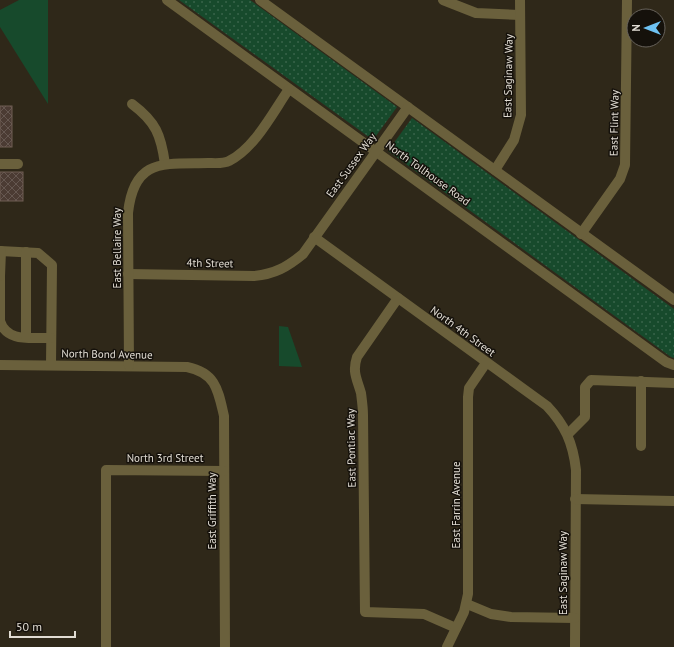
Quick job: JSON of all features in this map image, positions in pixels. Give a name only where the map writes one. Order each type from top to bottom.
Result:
[{"type":"street","name":"North Tollhouse Road","points":[[167,0],[376,150],[666,362],[674,365]]},
{"type":"street","points":[[444,0],[476,13],[520,15]]},
{"type":"street","name":"East Saginaw Way","points":[[495,170],[514,140],[521,115],[520,0]]},
{"type":"street","name":"East Flint Way","points":[[582,234],[620,179],[625,165],[626,0]]},
{"type":"street","points":[[262,1],[673,299]]},
{"type":"street","name":"East Bellaire Way","points":[[129,366],[128,213],[129,197],[135,182],[146,170],[165,164],[228,162],[248,148],[289,89]]},
{"type":"street","points":[[132,104],[153,122],[158,134],[165,164]]},
{"type":"street","name":"East Sussex Way","points":[[314,237],[408,107]]},
{"type":"street","points":[[0,164],[18,164]]},
{"type":"street","name":"4th Street","points":[[128,274],[267,275],[288,266],[303,254],[314,237]]},
{"type":"street","name":"North 4th Street","points":[[314,237],[547,406],[558,418],[568,434],[574,451],[575,500]]},
{"type":"street","points":[[51,338],[14,337],[8,334],[2,327],[0,321],[1,251],[38,253],[52,265],[52,366]]},
{"type":"street","points":[[26,252],[26,337]]},
{"type":"street","name":"East Pontiac Way","points":[[398,298],[356,357],[354,365],[354,373],[360,392],[364,415],[365,612],[424,614],[456,628]]},
{"type":"street","name":"East Farrin Avenue","points":[[447,647],[467,604],[468,397],[469,388],[486,363]]},
{"type":"street","name":"North Bond Avenue","points":[[0,365],[187,367],[200,370],[211,377]]},
{"type":"street","name":"East Griffith Way","points":[[211,377],[219,393],[224,416],[225,647]]},
{"type":"street","points":[[568,434],[585,416],[585,387],[591,380],[674,383]]},
{"type":"street","points":[[641,381],[641,446]]},
{"type":"street","name":"North 3rd Street","points":[[106,647],[106,470],[224,471]]},
{"type":"street","points":[[575,500],[674,501]]},
{"type":"street","name":"East Saginaw Way","points":[[575,500],[575,647]]},
{"type":"street","points":[[467,604],[491,614],[511,617],[575,618]]},
{"type":"green space","points":[[19,0],[48,0],[48,104],[0,27],[0,10]]},
{"type":"green space","points":[[179,0],[250,0],[397,107],[373,140]]},
{"type":"green space","points":[[412,118],[674,309],[674,358],[388,151]]},
{"type":"green space","points":[[279,326],[288,327],[302,367],[279,366]]},
{"type":"building","points":[[0,106],[12,106],[12,147],[0,147]]},
{"type":"building","points":[[0,172],[23,172],[23,201],[0,201]]}]
